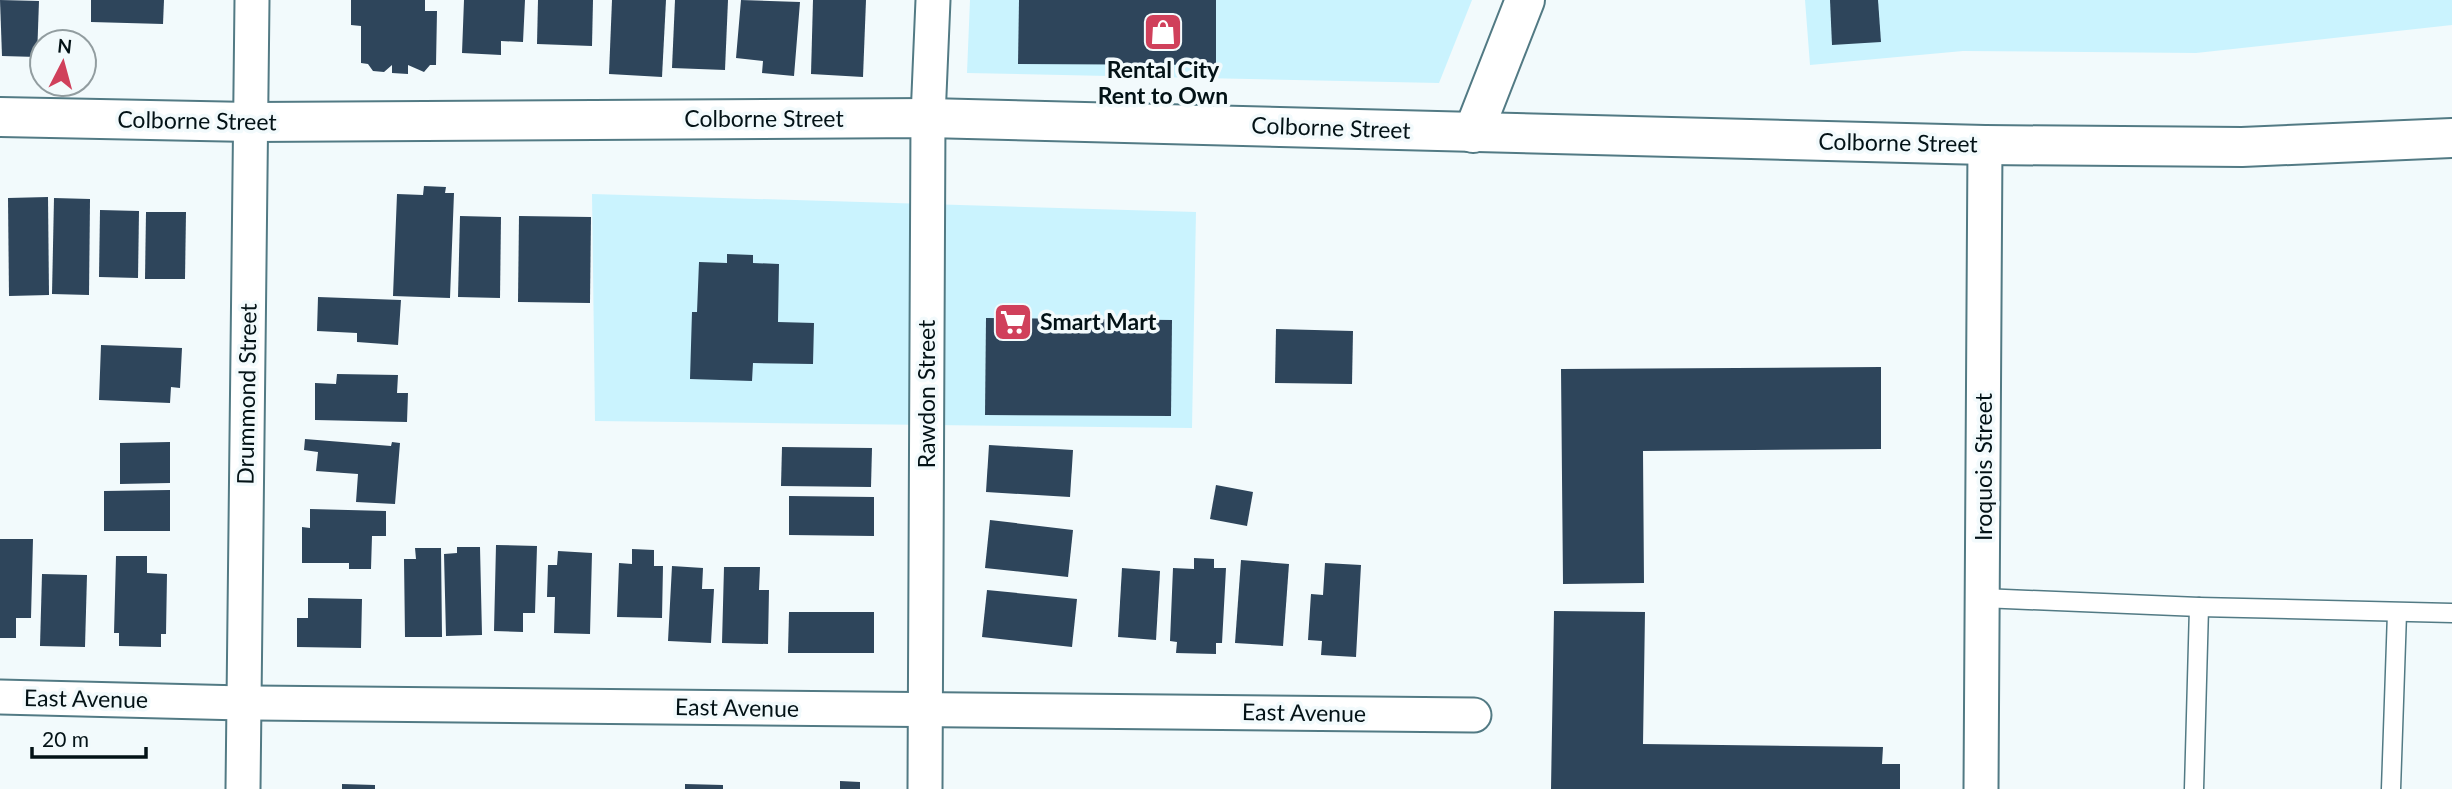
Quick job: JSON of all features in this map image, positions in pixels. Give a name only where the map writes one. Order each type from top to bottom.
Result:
[{"type":"main road","points":[[1473,133],[1525,0]]},
{"type":"main road","name":"Colborne Street","points":[[0,117],[250,122],[928,118],[1984,145],[2242,147],[2452,138]]},
{"type":"street","name":"Drummond Street","points":[[243,789],[252,0]]},
{"type":"street","name":"Rawdon Street","points":[[925,789],[928,118],[933,0]]},
{"type":"street","name":"Iroquois Street","points":[[1981,789],[1984,145]]},
{"type":"street","name":"East Avenue","points":[[0,697],[243,703],[1474,715]]},
{"type":"lane","points":[[1982,598],[2397,613],[2452,612]]},
{"type":"lane","points":[[2194,789],[2199,607]]},
{"type":"lane","points":[[2391,789],[2397,613]]},
{"type":"shaded area","points":[[970,0],[1472,0],[1439,83],[967,73]]},
{"type":"shaded area","points":[[1805,0],[2452,0],[2452,25],[2196,53],[1963,51],[1810,65]]},
{"type":"shaded area","points":[[592,194],[1196,212],[1192,428],[595,421]]},
{"type":"building","points":[[0,0],[39,1],[38,28],[28,28],[28,57],[2,56]]},
{"type":"building","points":[[91,0],[164,0],[163,24],[91,22]]},
{"type":"building","points":[[351,0],[425,0],[425,11],[437,11],[436,65],[430,65],[424,72],[408,65],[408,74],[392,73],[392,65],[384,72],[373,71],[368,64],[361,63],[361,26],[351,25]]},
{"type":"building","points":[[464,0],[525,0],[523,42],[501,41],[501,55],[462,53]]},
{"type":"building","points":[[538,0],[593,0],[592,46],[537,44]]},
{"type":"building","points":[[612,0],[666,0],[662,77],[609,74]]},
{"type":"building","points":[[675,0],[728,0],[725,70],[672,68]]},
{"type":"building","points":[[741,0],[800,2],[794,76],[762,73],[763,61],[736,58]]},
{"type":"building","points":[[813,0],[866,0],[863,77],[811,74]]},
{"type":"building","points":[[1019,0],[1216,0],[1216,65],[1018,64]]},
{"type":"building","points":[[1830,0],[1878,0],[1881,42],[1832,45]]},
{"type":"building","points":[[424,186],[446,187],[445,193],[454,193],[450,298],[393,296],[397,194],[423,195]]},
{"type":"building","points":[[48,197],[49,295],[9,296],[8,198]]},
{"type":"building","points":[[54,198],[90,199],[89,295],[52,294]]},
{"type":"building","points":[[100,210],[139,211],[138,278],[99,277]]},
{"type":"building","points":[[146,212],[186,212],[185,279],[145,279]]},
{"type":"building","points":[[460,216],[501,217],[500,298],[458,297]]},
{"type":"building","points":[[519,216],[591,217],[590,303],[518,302]]},
{"type":"building","points":[[727,254],[753,255],[753,263],[779,264],[778,322],[814,323],[813,364],[753,363],[752,381],[690,379],[692,312],[697,312],[699,262],[727,263]]},
{"type":"building","points":[[318,297],[401,300],[398,345],[357,342],[357,333],[317,331]]},
{"type":"building","points":[[986,318],[1172,320],[1171,416],[985,415]]},
{"type":"building","points":[[1276,329],[1353,331],[1352,384],[1275,383]]},
{"type":"building","points":[[101,345],[182,348],[180,388],[171,387],[170,403],[99,400]]},
{"type":"building","points":[[1881,367],[1881,449],[1643,451],[1644,583],[1563,584],[1561,369]]},
{"type":"building","points":[[337,374],[398,375],[397,393],[408,393],[407,422],[315,420],[315,383],[336,384]]},
{"type":"building","points":[[305,439],[391,446],[392,442],[400,443],[395,504],[356,502],[358,474],[316,471],[318,452],[304,450]]},
{"type":"building","points":[[170,442],[170,483],[120,484],[120,443]]},
{"type":"building","points":[[989,445],[1073,450],[1070,497],[986,492]]},
{"type":"building","points":[[782,447],[872,448],[871,487],[781,486]]},
{"type":"building","points":[[1216,485],[1253,492],[1247,526],[1210,519]]},
{"type":"building","points":[[170,490],[170,531],[104,531],[104,491]]},
{"type":"building","points":[[789,496],[874,497],[874,536],[789,535]]},
{"type":"building","points":[[310,509],[386,511],[386,536],[372,536],[371,569],[349,569],[349,563],[302,563],[302,527],[310,528]]},
{"type":"building","points":[[990,520],[1073,530],[1068,577],[985,568]]},
{"type":"building","points":[[0,539],[33,539],[31,618],[16,618],[16,638],[0,638]]},
{"type":"building","points":[[496,545],[537,546],[535,613],[523,613],[523,632],[494,631]]},
{"type":"building","points":[[457,547],[480,547],[482,635],[446,636],[444,554],[457,553]]},
{"type":"building","points":[[415,548],[441,548],[442,637],[405,637],[404,559],[416,559]]},
{"type":"building","points":[[632,549],[654,550],[654,566],[663,566],[662,618],[617,617],[619,563],[632,564]]},
{"type":"building","points":[[558,551],[592,553],[590,634],[554,633],[555,597],[547,597],[548,565],[557,565]]},
{"type":"building","points":[[116,556],[147,556],[147,573],[167,574],[166,634],[161,634],[161,647],[119,646],[119,633],[114,633]]},
{"type":"building","points":[[1194,558],[1214,559],[1214,568],[1226,568],[1222,643],[1216,643],[1216,654],[1176,653],[1177,642],[1170,641],[1173,568],[1194,569]]},
{"type":"building","points":[[1241,560],[1289,564],[1283,646],[1235,643]]},
{"type":"building","points":[[1325,563],[1361,565],[1356,657],[1321,655],[1322,641],[1308,640],[1311,594],[1323,595]]},
{"type":"building","points":[[672,566],[703,568],[702,589],[714,589],[711,643],[668,641]]},
{"type":"building","points":[[724,567],[760,567],[759,590],[769,590],[768,644],[722,643]]},
{"type":"building","points":[[1122,568],[1160,571],[1156,640],[1118,637]]},
{"type":"building","points":[[42,574],[87,575],[85,647],[40,646]]},
{"type":"building","points":[[987,590],[1077,599],[1072,647],[982,637]]},
{"type":"building","points":[[308,598],[362,599],[361,648],[297,647],[297,618],[308,618]]},
{"type":"building","points":[[1554,611],[1645,612],[1643,744],[1883,747],[1882,764],[1900,764],[1900,789],[1551,789]]},
{"type":"building","points":[[789,612],[874,612],[874,653],[788,653]]},
{"type":"building","points":[[840,781],[860,782],[860,789],[840,789]]},
{"type":"building","points":[[342,784],[375,785],[375,789],[342,789]]},
{"type":"building","points":[[685,784],[723,785],[723,789],[685,789]]},
{"type":"place","name":"Rental City Rent to Own","points":[[1163,32]]},
{"type":"place","name":"Smart Mart","points":[[1013,322]]}]
